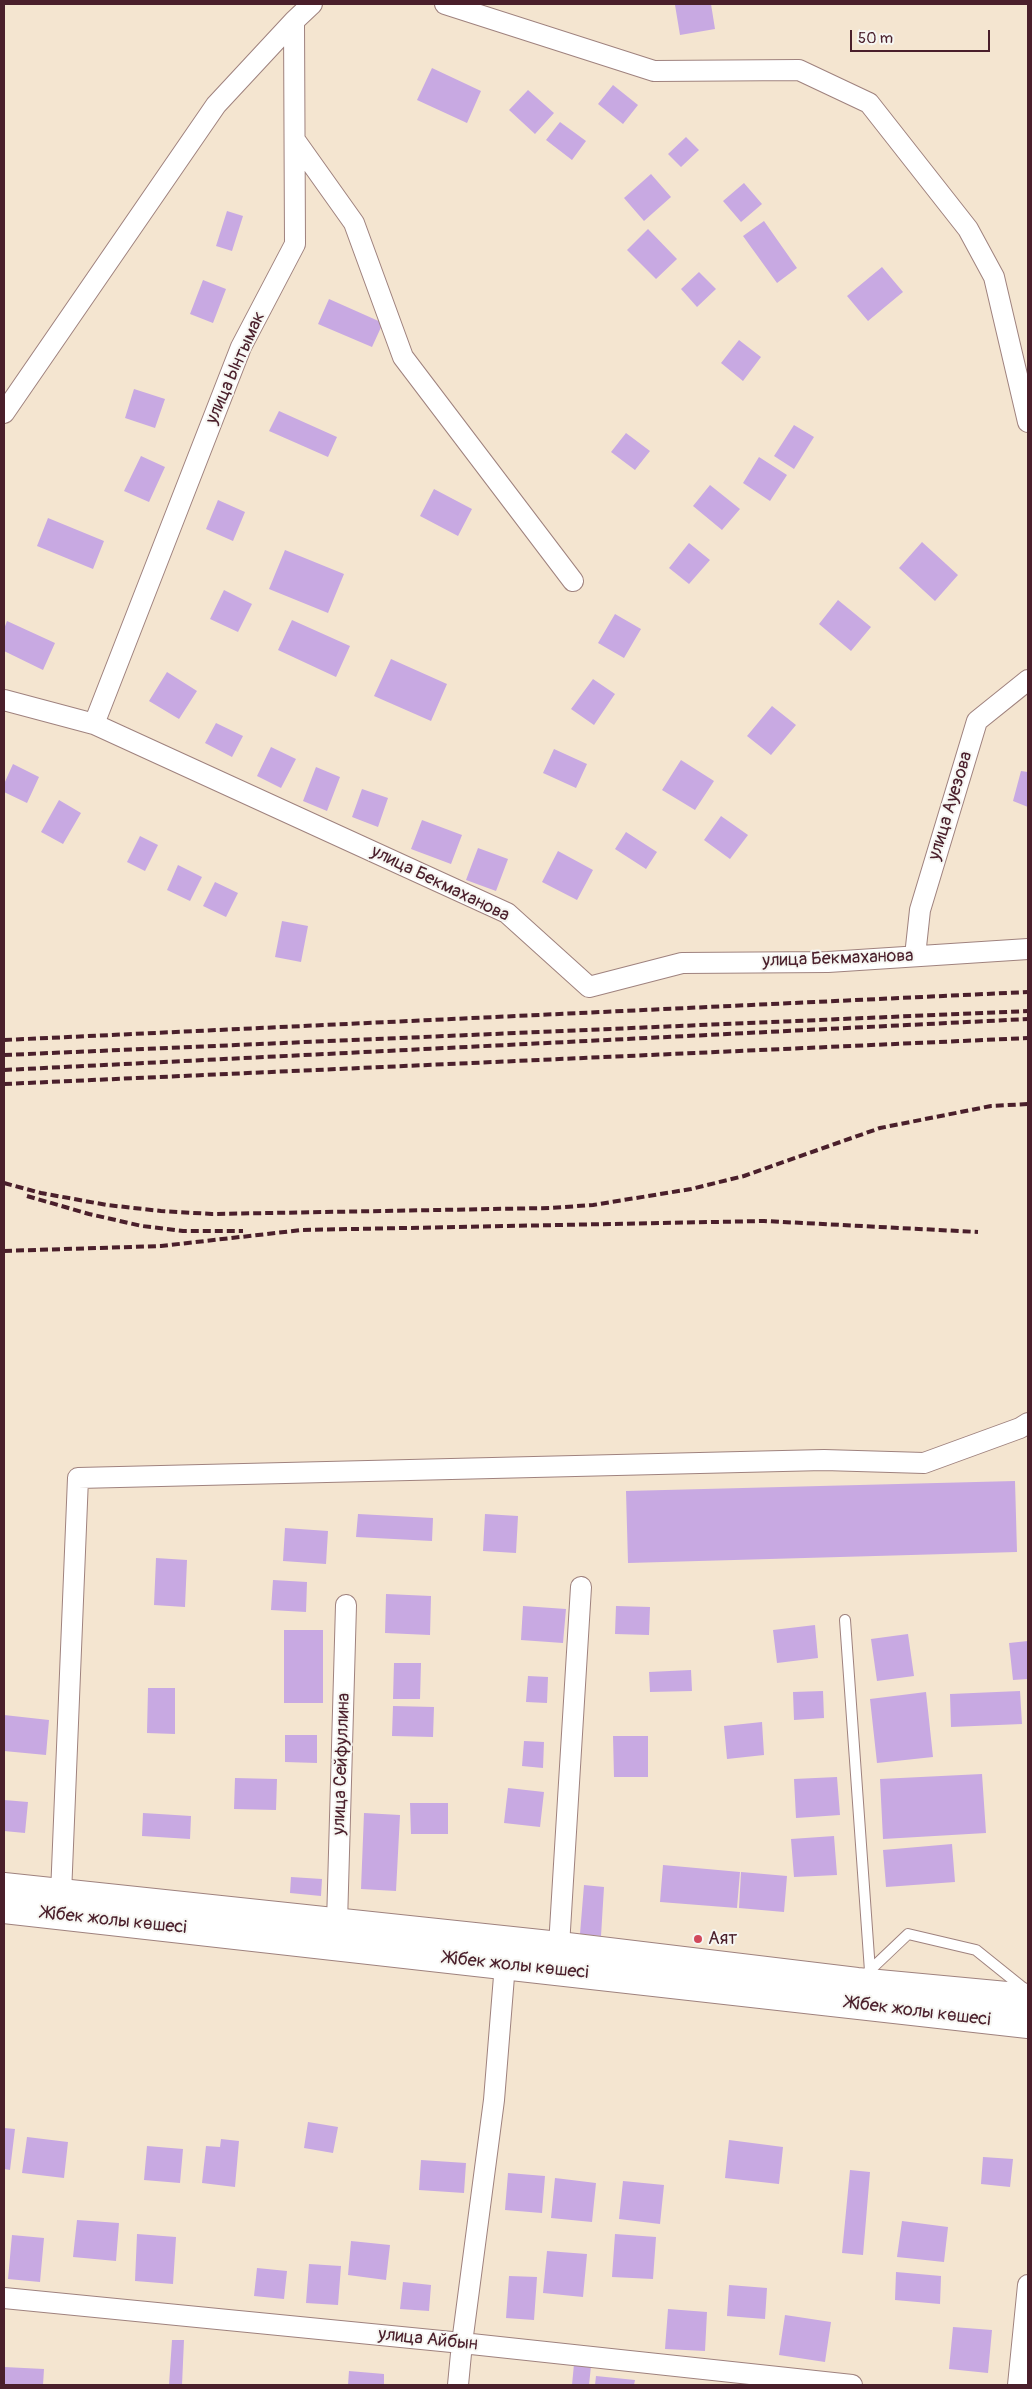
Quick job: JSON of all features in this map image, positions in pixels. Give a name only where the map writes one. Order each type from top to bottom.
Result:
[{"type":"main road","name":"Жібек жолы көшесі","points":[[4,1887],[337,1923],[864,1976],[1028,1998]]},
{"type":"main road","name":"Жібек жолы көшесі","points":[[4,1909],[1028,2024]]},
{"type":"street","points":[[445,4],[654,71],[800,70],[869,103],[968,229],[994,277],[1028,422]]},
{"type":"street","points":[[4,413],[216,105],[303,9]]},
{"type":"street","name":"улица Ынтымак","points":[[94,724],[241,347],[295,244],[295,140],[303,9]]},
{"type":"street","points":[[295,140],[354,223],[402,357],[573,581]]},
{"type":"street","name":"улица Ауезова","points":[[916,956],[920,910],[977,721],[1028,680]]},
{"type":"street","name":"улица Бекмаханова","points":[[4,700],[94,724],[507,913],[589,987],[682,963],[828,962],[1028,949]]},
{"type":"street","points":[[61,1894],[78,1478],[824,1460],[924,1463],[1020,1428],[1028,1423]]},
{"type":"street","points":[[560,1946],[581,1586]]},
{"type":"street","name":"улица Сейфуллина","points":[[337,1923],[346,1605]]},
{"type":"street","points":[[458,2385],[494,2100],[505,1964]]},
{"type":"street","points":[[1018,2385],[1028,2285]]},
{"type":"street","name":"улица Айбын","points":[[4,2298],[462,2343],[852,2385]]},
{"type":"lane","points":[[846,1620],[864,1976]]},
{"type":"lane","points":[[864,1976],[908,1934],[976,1950],[1028,1991]]},
{"type":"building","points":[[711,4],[715,29],[680,35],[675,5]]},
{"type":"building","points":[[432,68],[481,91],[467,123],[417,100]]},
{"type":"building","points":[[613,85],[638,105],[623,124],[598,104]]},
{"type":"building","points":[[528,90],[554,113],[535,134],[509,110]]},
{"type":"building","points":[[560,122],[586,141],[572,160],[546,140]]},
{"type":"building","points":[[686,137],[699,150],[681,167],[668,154]]},
{"type":"building","points":[[651,174],[671,197],[644,221],[624,198]]},
{"type":"building","points":[[744,183],[762,204],[741,222],[723,201]]},
{"type":"building","points":[[227,211],[243,216],[232,251],[216,246]]},
{"type":"building","points":[[764,221],[797,268],[777,283],[743,236]]},
{"type":"building","points":[[648,229],[677,259],[656,279],[627,250]]},
{"type":"building","points":[[882,267],[903,292],[868,321],[847,296]]},
{"type":"building","points":[[699,272],[716,289],[697,307],[681,289]]},
{"type":"building","points":[[203,280],[226,289],[213,323],[190,314]]},
{"type":"building","points":[[329,299],[383,323],[372,347],[318,324]]},
{"type":"building","points":[[739,340],[761,357],[743,381],[721,363]]},
{"type":"building","points":[[134,389],[165,399],[155,428],[125,418]]},
{"type":"building","points":[[279,411],[337,437],[328,457],[269,431]]},
{"type":"building","points":[[794,425],[814,437],[794,469],[774,456]]},
{"type":"building","points":[[626,433],[650,451],[635,470],[611,452]]},
{"type":"building","points":[[141,456],[165,467],[149,502],[124,491]]},
{"type":"building","points":[[759,457],[787,475],[770,501],[743,483]]},
{"type":"building","points":[[710,485],[740,509],[722,530],[693,506]]},
{"type":"building","points":[[434,489],[472,509],[458,536],[420,516]]},
{"type":"building","points":[[218,500],[245,512],[233,541],[206,529]]},
{"type":"building","points":[[48,518],[104,541],[93,569],[37,546]]},
{"type":"building","points":[[922,542],[958,575],[935,601],[899,568]]},
{"type":"building","points":[[689,543],[710,560],[689,584],[669,568]]},
{"type":"building","points":[[285,550],[344,574],[328,613],[269,589]]},
{"type":"building","points":[[224,590],[252,604],[238,632],[210,619]]},
{"type":"building","points":[[838,600],[871,627],[851,651],[819,624]]},
{"type":"building","points":[[615,614],[641,629],[624,658],[598,643]]},
{"type":"building","points":[[292,620],[350,646],[336,677],[278,650]]},
{"type":"building","points":[[7,621],[55,643],[43,670],[4,651],[4,629]]},
{"type":"building","points":[[391,659],[447,684],[431,721],[374,696]]},
{"type":"building","points":[[167,672],[197,691],[179,719],[149,701]]},
{"type":"building","points":[[593,679],[615,694],[594,725],[571,709]]},
{"type":"building","points":[[772,706],[796,725],[771,755],[747,736]]},
{"type":"building","points":[[216,723],[243,736],[232,757],[205,743]]},
{"type":"building","points":[[271,747],[296,759],[281,788],[257,776]]},
{"type":"building","points":[[554,749],[587,764],[576,788],[543,773]]},
{"type":"building","points":[[681,760],[714,781],[695,810],[662,790]]},
{"type":"building","points":[[13,764],[39,777],[27,803],[4,792],[4,784]]},
{"type":"building","points":[[316,767],[340,777],[327,811],[303,801]]},
{"type":"building","points":[[1021,771],[1028,772],[1028,807],[1013,801]]},
{"type":"building","points":[[362,789],[388,798],[378,827],[352,817]]},
{"type":"building","points":[[59,800],[81,813],[63,844],[41,832]]},
{"type":"building","points":[[721,816],[748,835],[730,859],[704,840]]},
{"type":"building","points":[[422,820],[462,835],[451,864],[411,849]]},
{"type":"building","points":[[626,832],[657,852],[646,869],[615,849]]},
{"type":"building","points":[[140,836],[158,845],[145,871],[127,862]]},
{"type":"building","points":[[478,848],[508,859],[496,891],[466,880]]},
{"type":"building","points":[[558,851],[593,870],[577,900],[542,882]]},
{"type":"building","points":[[178,865],[202,877],[190,901],[167,890]]},
{"type":"building","points":[[215,882],[238,893],[226,917],[203,906]]},
{"type":"building","points":[[282,921],[308,926],[301,962],[275,957]]},
{"type":"building","points":[[1015,1481],[1017,1552],[628,1563],[626,1491]]},
{"type":"building","points":[[358,1514],[433,1518],[432,1541],[356,1537]]},
{"type":"building","points":[[485,1514],[518,1516],[516,1553],[483,1551]]},
{"type":"building","points":[[285,1528],[328,1531],[326,1564],[283,1561]]},
{"type":"building","points":[[156,1558],[187,1560],[185,1607],[154,1605]]},
{"type":"building","points":[[273,1580],[307,1582],[306,1612],[271,1610]]},
{"type":"building","points":[[386,1594],[431,1596],[430,1635],[385,1633]]},
{"type":"building","points":[[523,1606],[566,1609],[563,1643],[521,1640]]},
{"type":"building","points":[[616,1606],[650,1607],[649,1635],[615,1634]]},
{"type":"building","points":[[815,1625],[818,1658],[777,1663],[773,1630]]},
{"type":"building","points":[[284,1630],[323,1630],[323,1703],[284,1703]]},
{"type":"building","points":[[908,1634],[914,1676],[877,1681],[871,1639]]},
{"type":"building","points":[[1028,1641],[1028,1679],[1013,1680],[1009,1643]]},
{"type":"building","points":[[394,1663],[421,1663],[420,1699],[393,1699]]},
{"type":"building","points":[[691,1670],[692,1691],[650,1692],[649,1672]]},
{"type":"building","points":[[528,1676],[548,1677],[547,1703],[526,1702]]},
{"type":"building","points":[[148,1688],[175,1688],[175,1734],[147,1733]]},
{"type":"building","points":[[823,1691],[824,1718],[794,1720],[793,1692]]},
{"type":"building","points":[[1020,1691],[1022,1724],[951,1727],[950,1694]]},
{"type":"building","points":[[926,1692],[933,1757],[877,1763],[870,1699]]},
{"type":"building","points":[[393,1706],[434,1707],[433,1737],[392,1736]]},
{"type":"building","points":[[4,1715],[49,1720],[46,1755],[4,1751]]},
{"type":"building","points":[[762,1722],[764,1755],[727,1759],[724,1726]]},
{"type":"building","points":[[285,1735],[317,1735],[317,1763],[285,1762]]},
{"type":"building","points":[[613,1736],[648,1736],[648,1777],[614,1777]]},
{"type":"building","points":[[524,1741],[544,1742],[543,1768],[522,1766]]},
{"type":"building","points":[[982,1774],[986,1833],[883,1839],[880,1779]]},
{"type":"building","points":[[837,1777],[840,1815],[796,1818],[794,1779]]},
{"type":"building","points":[[235,1778],[277,1779],[276,1810],[234,1809]]},
{"type":"building","points":[[508,1788],[544,1792],[540,1827],[504,1823]]},
{"type":"building","points":[[4,1800],[28,1802],[25,1833],[4,1831]]},
{"type":"building","points":[[410,1803],[448,1803],[448,1834],[411,1834]]},
{"type":"building","points":[[143,1813],[191,1816],[190,1839],[142,1836]]},
{"type":"building","points":[[364,1813],[400,1815],[396,1891],[361,1889]]},
{"type":"building","points":[[834,1836],[837,1875],[794,1877],[791,1839]]},
{"type":"building","points":[[952,1844],[955,1882],[886,1887],[883,1850]]},
{"type":"building","points":[[663,1865],[740,1872],[737,1908],[660,1902]]},
{"type":"building","points":[[741,1872],[787,1876],[784,1912],[739,1908]]},
{"type":"building","points":[[291,1877],[322,1879],[321,1896],[290,1893]]},
{"type":"building","points":[[584,1885],[604,1887],[601,1936],[580,1934]]},
{"type":"building","points":[[308,2122],[338,2127],[333,2153],[304,2148]]},
{"type":"building","points":[[4,2128],[15,2129],[10,2170],[4,2169]]},
{"type":"building","points":[[27,2137],[68,2142],[64,2178],[22,2173]]},
{"type":"building","points":[[221,2139],[239,2141],[235,2187],[202,2183],[206,2146],[220,2147]]},
{"type":"building","points":[[729,2140],[783,2147],[779,2184],[725,2178]]},
{"type":"building","points":[[147,2146],[183,2149],[180,2183],[144,2180]]},
{"type":"building","points":[[983,2157],[1013,2159],[1010,2187],[981,2184]]},
{"type":"building","points":[[421,2160],[466,2163],[464,2193],[419,2190]]},
{"type":"building","points":[[850,2170],[870,2172],[863,2255],[842,2253]]},
{"type":"building","points":[[508,2173],[545,2176],[542,2213],[505,2210]]},
{"type":"building","points":[[555,2178],[596,2183],[592,2222],[551,2218]]},
{"type":"building","points":[[623,2181],[664,2185],[660,2224],[619,2219]]},
{"type":"building","points":[[77,2220],[119,2223],[116,2261],[73,2257]]},
{"type":"building","points":[[902,2221],[948,2227],[944,2262],[897,2257]]},
{"type":"building","points":[[137,2234],[176,2237],[173,2284],[135,2281]]},
{"type":"building","points":[[615,2234],[656,2237],[653,2279],[612,2277]]},
{"type":"building","points":[[12,2235],[44,2238],[40,2282],[8,2279]]},
{"type":"building","points":[[351,2241],[390,2245],[386,2280],[348,2275]]},
{"type":"building","points":[[547,2251],[587,2254],[583,2297],[543,2293]]},
{"type":"building","points":[[309,2264],[341,2266],[338,2305],[306,2303]]},
{"type":"building","points":[[257,2268],[287,2271],[284,2299],[254,2296]]},
{"type":"building","points":[[896,2272],[941,2276],[940,2304],[895,2300]]},
{"type":"building","points":[[509,2276],[537,2277],[534,2320],[506,2318]]},
{"type":"building","points":[[403,2282],[431,2285],[429,2311],[400,2309]]},
{"type":"building","points":[[729,2285],[767,2288],[765,2319],[727,2316]]},
{"type":"building","points":[[668,2309],[707,2312],[705,2351],[665,2349]]},
{"type":"building","points":[[785,2315],[831,2322],[825,2362],[779,2355]]},
{"type":"building","points":[[953,2327],[992,2330],[988,2373],[949,2369]]},
{"type":"building","points":[[172,2340],[184,2340],[182,2385],[169,2385]]},
{"type":"building","points":[[574,2364],[591,2366],[589,2385],[572,2385]]},
{"type":"building","points":[[4,2367],[44,2369],[43,2385],[4,2385]]},
{"type":"building","points":[[349,2371],[384,2374],[384,2385],[348,2385]]},
{"type":"building","points":[[596,2376],[635,2380],[634,2385],[595,2385]]},
{"type":"railway","points":[[4,1040],[1028,992]]},
{"type":"railway","points":[[4,1055],[1028,1011]]},
{"type":"railway","points":[[4,1070],[1028,1019]]},
{"type":"railway","points":[[4,1084],[1028,1038]]},
{"type":"railway","points":[[4,1183],[41,1193],[107,1205],[212,1214],[550,1208],[593,1205],[691,1189],[744,1176],[880,1128],[991,1106],[1028,1104]]},
{"type":"railway","points":[[27,1196],[89,1214],[142,1226],[183,1231],[243,1231]]},
{"type":"railway","points":[[4,1251],[161,1246],[302,1230],[764,1221],[978,1232]]},
{"type":"place","name":"Аят","points":[[698,1939]]}]
